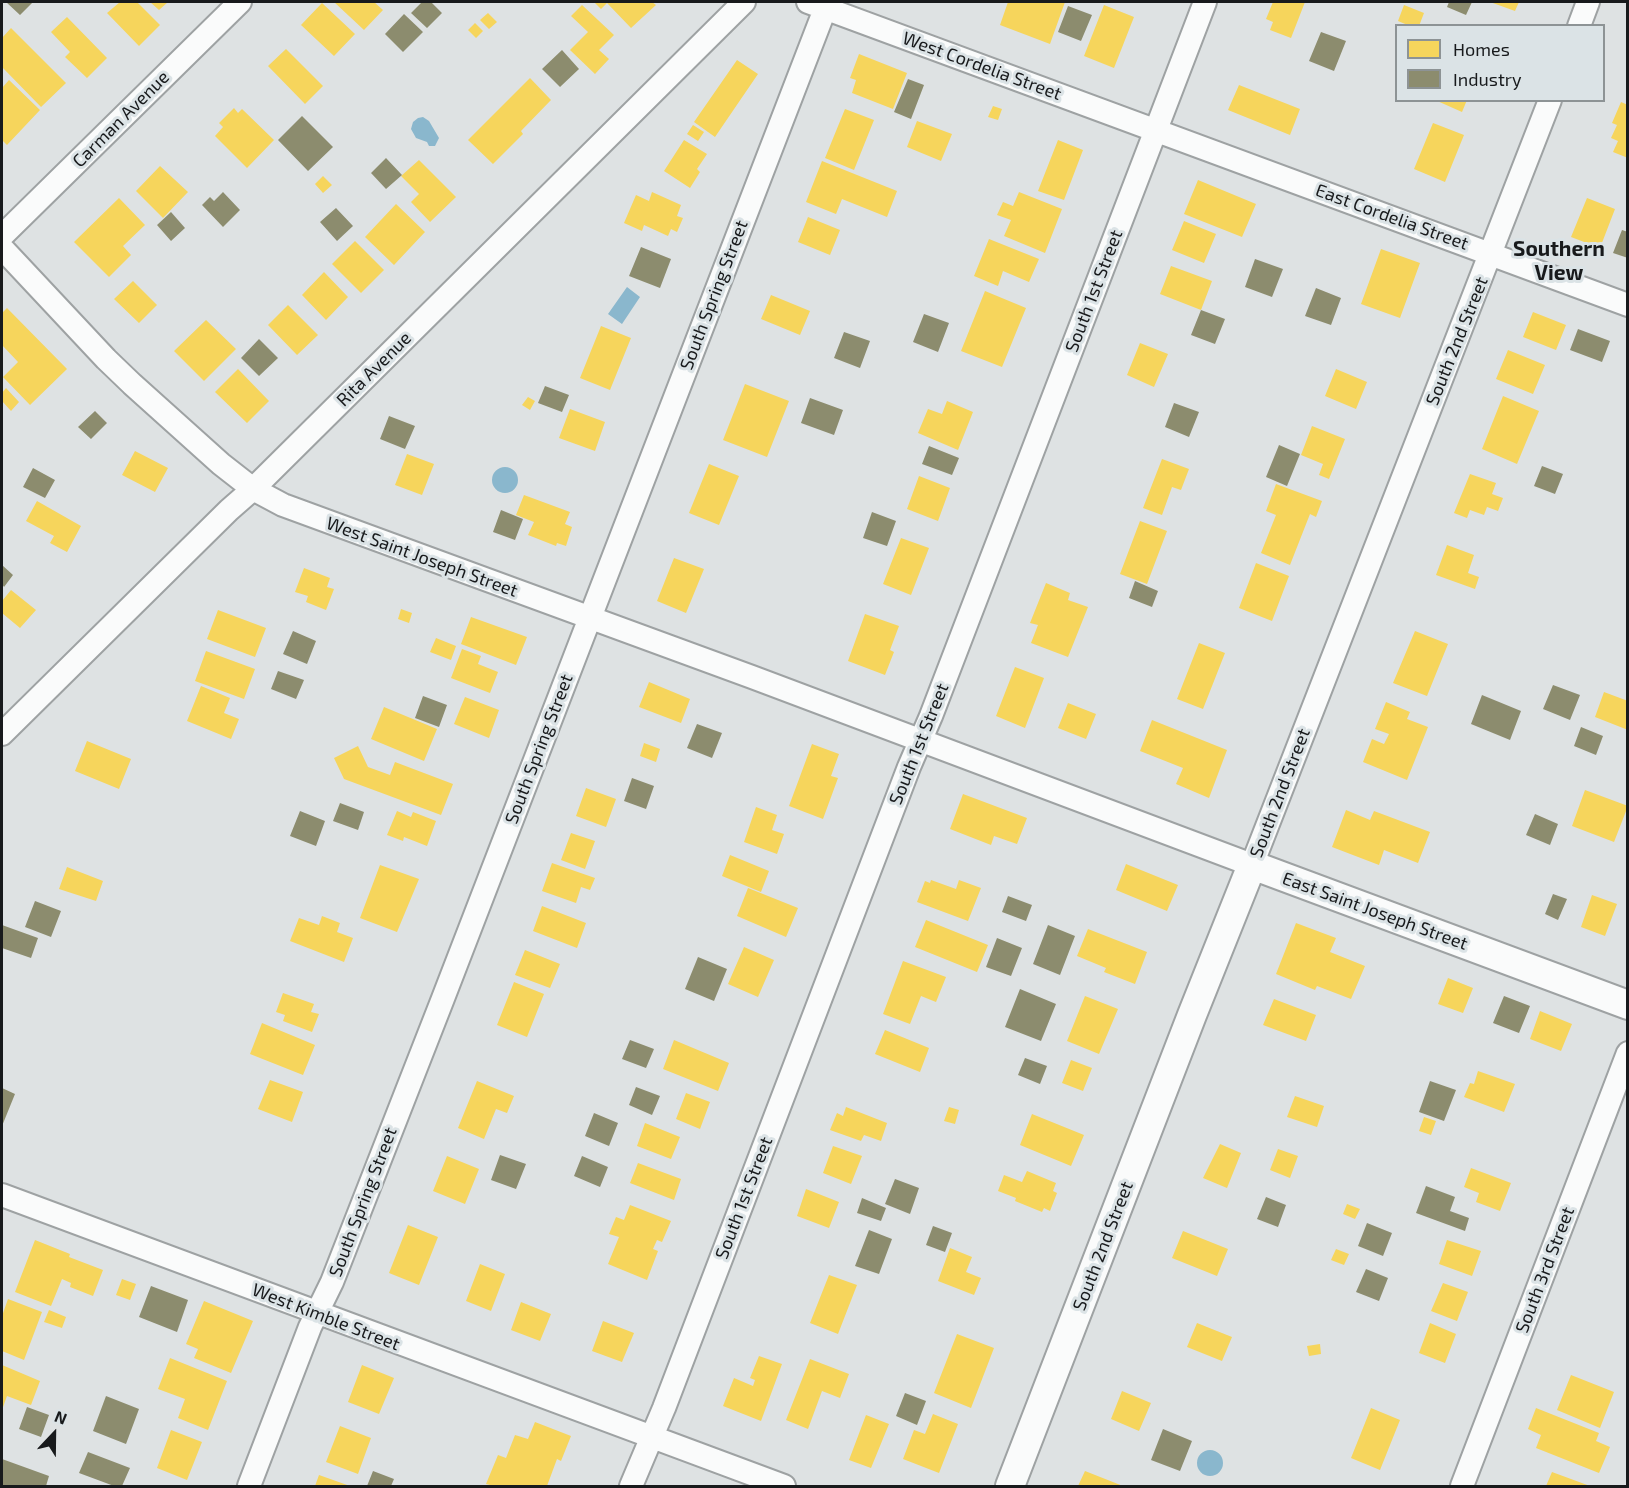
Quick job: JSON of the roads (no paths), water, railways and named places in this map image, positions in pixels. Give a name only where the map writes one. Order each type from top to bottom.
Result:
[{"type":"street","name":"Carman Avenue","points":[[2,236],[240,2]]},
{"type":"street","name":"Rita Avenue","points":[[2,734],[253,489],[744,2]]},
{"type":"street","name":"South 1st Street","points":[[631,1486],[652,1437],[1205,2]]},
{"type":"street","points":[[1580,24],[1588,2]]},
{"type":"street","name":"West Cordelia Street","points":[[817,5],[1156,129]]},
{"type":"street","name":"South Spring Street","points":[[249,1486],[310,1327],[345,1249],[591,618],[817,5]]},
{"type":"street","name":"South 2nd Street","points":[[1010,1486],[1330,661],[1492,254],[1549,102]]},
{"type":"street","name":"East Cordelia Street","points":[[1156,129],[1628,305]]},
{"type":"street","name":"West Saint Joseph Street","points":[[2,248],[106,359],[221,464],[253,489],[301,513],[921,740]]},
{"type":"street","name":"East Saint Joseph Street","points":[[921,740],[1628,1005]]},
{"type":"street","name":"South 3rd Street","points":[[1461,1486],[1628,1053]]},
{"type":"street","name":"West Kimble Street","points":[[2,1195],[784,1486]]},
{"type":"water","points":[[423,117],[429,121],[439,138],[435,146],[429,146],[427,142],[416,138],[411,129],[413,122]]},
{"type":"water","points":[[627,287],[640,297],[622,324],[608,314]]},
{"type":"water","points":[[505,467],[514,471],[518,480],[514,489],[505,493],[496,489],[492,480],[496,471]]},
{"type":"water","points":[[1210,1450],[1219,1454],[1223,1463],[1219,1472],[1210,1476],[1201,1472],[1197,1463],[1201,1454]]},
{"type":"district","name":"Southern View","points":[[1559,261]]}]
